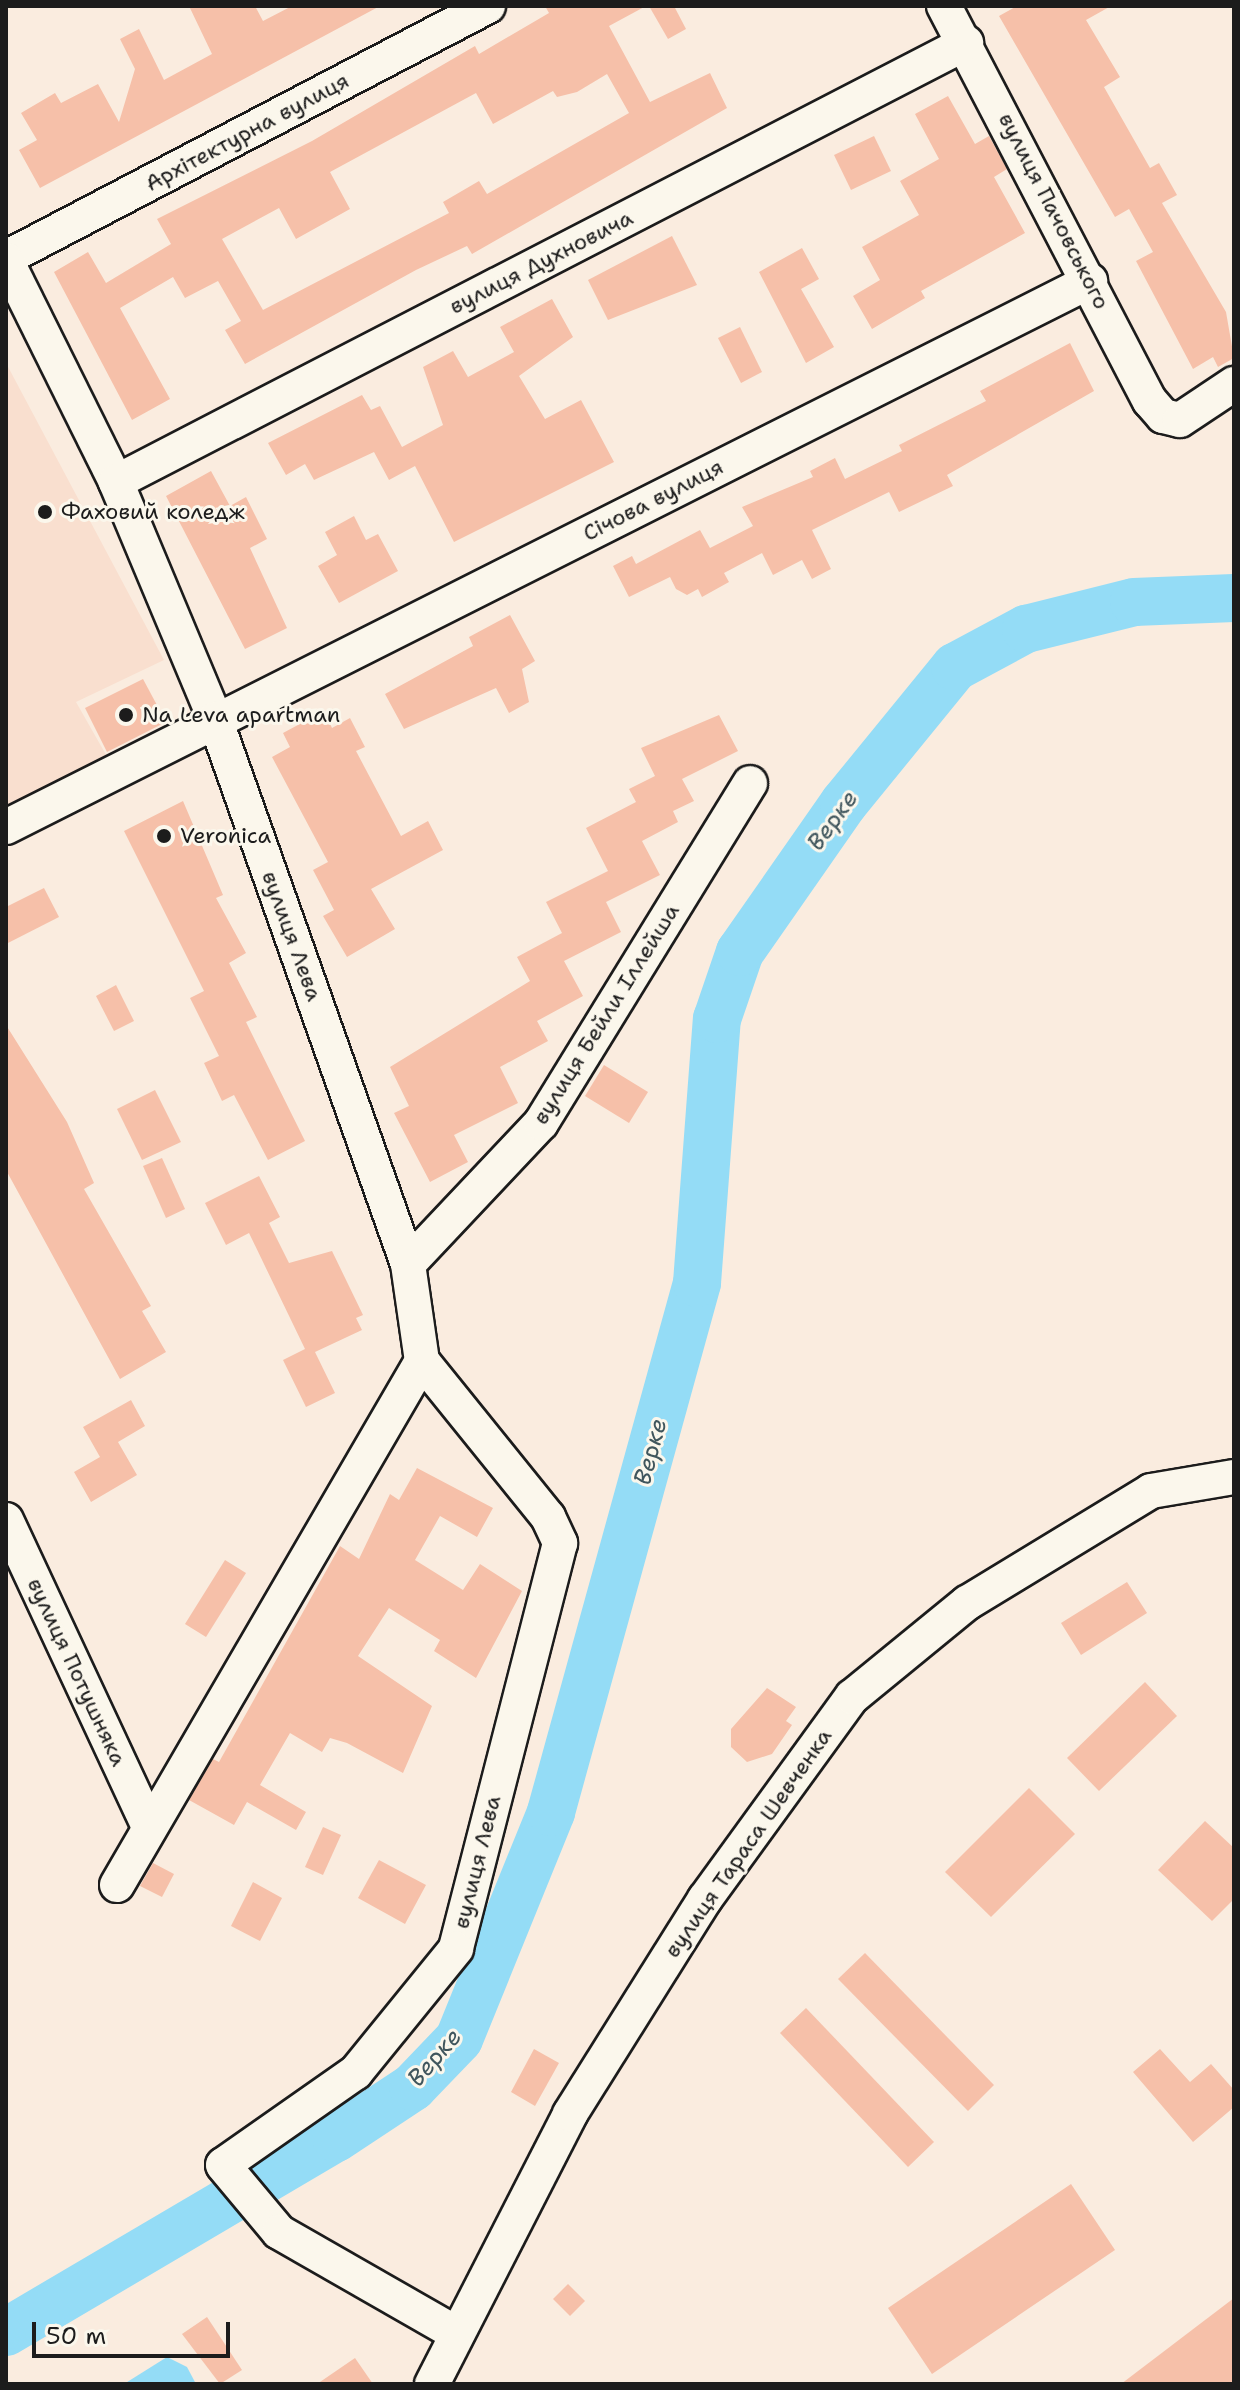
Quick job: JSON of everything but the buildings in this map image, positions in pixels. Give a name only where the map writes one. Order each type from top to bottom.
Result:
[{"type":"street","name":"Архітектурна вулиця","points":[[6,259],[488,6]]},
{"type":"street","name":"вулиця Пачовського","points":[[944,6],[1163,416],[1180,420],[1234,384]]},
{"type":"street","name":"вулиця Духновича","points":[[116,482],[966,43]]},
{"type":"street","name":"вулиця Лева","points":[[6,259],[116,482],[215,719],[408,1264],[422,1361],[548,1517],[560,1543],[456,1949],[356,2072],[223,2165],[227,2176],[279,2232],[457,2334]]},
{"type":"street","name":"Січова вулиця","points":[[215,719],[1090,281]]},
{"type":"street","points":[[6,827],[215,719]]},
{"type":"street","name":"вулиця Бейли Іллейша","points":[[408,1264],[541,1123],[750,783]]},
{"type":"street","points":[[117,1885],[148,1825],[422,1361]]},
{"type":"street","name":"вулиця Тараса Шевченка","points":[[432,2384],[570,2114],[705,1899],[852,1697],[967,1603],[1151,1491],[1234,1477]]},
{"type":"street","name":"вулиця Потушняка","points":[[6,1520],[148,1825]]},
{"type":"shaded area","name":"Фаховий коледж","points":[[6,363],[164,660],[76,702],[109,760],[6,815]]},
{"type":"water","points":[[167,2357],[187,2367],[196,2384],[124,2384]]},
{"type":"waterway","name":"Верке","points":[[6,2332],[336,2138],[413,2087],[459,2039],[551,1812],[697,1283],[717,1019],[740,952],[844,803],[955,667],[1026,629],[1134,602],[1234,598]]},
{"type":"place","name":"Фаховий коледж","points":[[45,512]]},
{"type":"place","name":"Na Leva apartman","points":[[126,715]]},
{"type":"place","name":"Veronica","points":[[164,836]]}]
